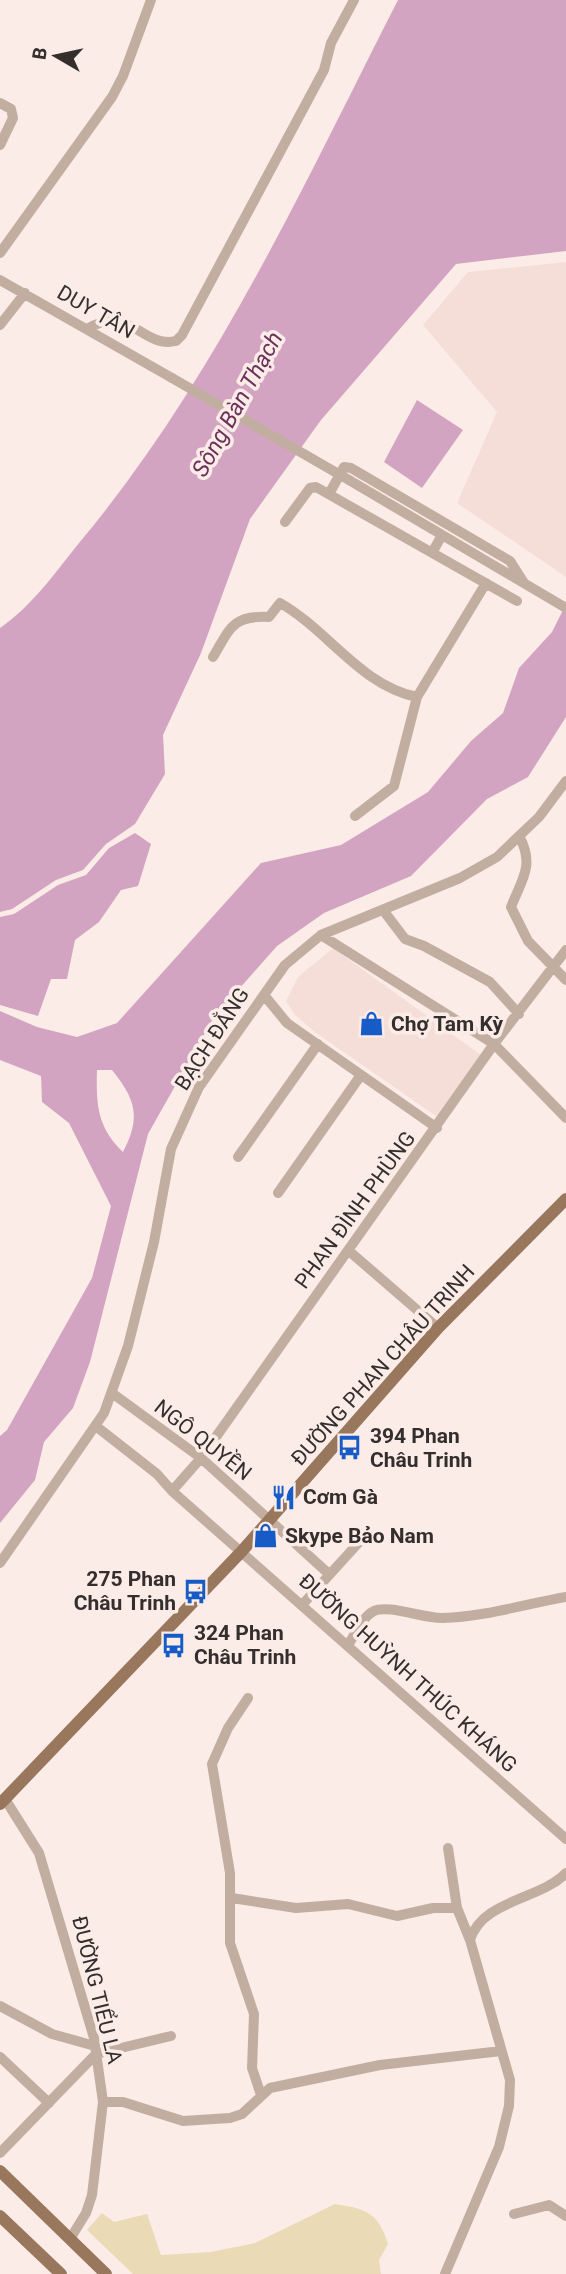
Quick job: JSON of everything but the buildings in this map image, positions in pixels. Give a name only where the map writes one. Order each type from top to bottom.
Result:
[{"type":"main road","name":"ĐƯỜNG PHAN CHÂU TRINH","points":[[3,1802],[242,1551],[438,1328],[566,1199]]},
{"type":"main road","points":[[0,2171],[106,2274]]},
{"type":"main road","points":[[0,2216],[47,2269],[61,2274]]},
{"type":"street","points":[[0,253],[112,97],[123,76],[151,0]]},
{"type":"street","points":[[88,329],[106,320],[124,323],[165,342],[176,341],[182,335],[324,70],[331,43],[354,0]]},
{"type":"street","points":[[0,103],[11,109],[13,118],[0,145]]},
{"type":"street","name":"DUY TÂN","points":[[0,281],[88,329],[566,608]]},
{"type":"street","points":[[0,325],[25,293]]},
{"type":"street","points":[[329,494],[344,467],[351,468],[510,561],[524,583]]},
{"type":"street","points":[[285,522],[310,488],[316,487],[517,601]]},
{"type":"street","points":[[432,553],[442,535]]},
{"type":"street","points":[[355,816],[394,786],[418,697],[486,583]]},
{"type":"street","points":[[213,657],[229,628],[252,615],[269,617],[280,603],[362,669],[397,692],[418,697]]},
{"type":"street","name":"BẠCH ĐẰNG","points":[[0,1563],[97,1427],[128,1346],[154,1242],[171,1149],[199,1087],[285,965],[321,935],[460,878],[497,857],[539,817],[566,781]]},
{"type":"street","points":[[519,836],[529,854],[511,907],[528,941],[566,981]]},
{"type":"street","points":[[383,910],[405,939],[424,946],[490,982],[519,1014]]},
{"type":"street","points":[[321,935],[494,1044],[566,1118]]},
{"type":"street","name":"PHAN ĐÌNH PHÙNG","points":[[172,1491],[201,1458],[437,1129],[494,1044],[566,950]]},
{"type":"street","points":[[264,995],[287,1023],[437,1129]]},
{"type":"street","points":[[238,1157],[317,1044]]},
{"type":"street","points":[[278,1193],[361,1075]]},
{"type":"street","points":[[349,1251],[438,1328]]},
{"type":"street","name":"NGÔ QUYỀN","points":[[112,1393],[201,1458],[329,1574]]},
{"type":"street","name":"ĐƯỜNG HUỲNH THÚC KHÁNG","points":[[97,1427],[157,1474],[172,1491],[566,1839]]},
{"type":"street","points":[[302,1605],[361,1540]]},
{"type":"street","points":[[348,1645],[365,1619],[374,1611],[388,1609],[419,1617],[445,1618],[566,1597]]},
{"type":"street","points":[[248,1698],[228,1728],[212,1764],[232,1898],[230,1943],[254,2014],[252,2068],[261,2095]]},
{"type":"street","name":"ĐƯỜNG TIỂU LA","points":[[3,1802],[35,1845],[51,1888],[96,2050],[103,2102],[92,2195],[86,2213],[71,2239]]},
{"type":"street","points":[[445,2274],[499,2147],[509,2106],[510,2080],[470,1940],[457,1908],[448,1848]]},
{"type":"street","points":[[470,1940],[479,1922],[558,1881],[566,1872]]},
{"type":"street","points":[[232,1898],[296,1908],[348,1904],[404,1916],[433,1908],[457,1908]]},
{"type":"street","points":[[0,2006],[52,2034],[96,2050],[171,2036]]},
{"type":"street","points":[[0,2153],[96,2050]]},
{"type":"street","points":[[103,2102],[123,2102],[185,2121],[242,2114],[270,2088],[380,2065],[501,2052]]},
{"type":"street","points":[[0,2057],[49,2103]]},
{"type":"street","points":[[514,2214],[549,2205],[566,2216]]},
{"type":"shaded area","points":[[566,262],[566,577],[457,503],[497,412],[423,325],[468,272]]},
{"type":"shaded area","name":"Chợ Tam Kỳ","points":[[333,948],[481,1055],[436,1116],[316,1033],[294,1014],[286,1001],[298,977]]},
{"type":"shaded area","points":[[335,2204],[363,2210],[380,2225],[388,2244],[379,2260],[381,2274],[133,2274],[87,2230],[102,2213],[114,2222],[147,2214],[161,2255],[211,2252],[255,2243]]},
{"type":"water","name":"Sông Bàn Thạch","points":[[398,0],[566,0],[566,251],[456,264],[321,420],[250,519],[201,653],[163,735],[165,774],[135,824],[106,844],[83,870],[56,880],[12,909],[0,912],[0,628],[22,610],[52,577],[128,481],[172,416],[254,281]]},
{"type":"water","points":[[417,400],[463,430],[422,488],[384,462]]},
{"type":"water","points":[[566,604],[566,717],[528,777],[487,799],[411,876],[324,913],[277,946],[214,1017],[148,1134],[90,1362],[73,1408],[44,1442],[35,1480],[0,1523],[0,1436],[7,1430],[92,1278],[111,1206],[69,1123],[42,1102],[41,1076],[0,1060],[0,1011],[37,1027],[77,1037],[117,1023],[261,863],[341,845],[428,792],[471,741],[503,713],[519,668],[552,632]],"holes":[[[97,1070],[112,1070],[131,1100],[133,1109],[132,1129],[123,1152],[103,1124],[98,1104]]]},
{"type":"water","points":[[135,833],[151,844],[138,886],[121,890],[99,922],[75,940],[67,979],[51,979],[38,1016],[0,1005],[0,917],[14,914],[58,885],[86,875],[109,848]]},
{"type":"place","name":"Chợ Tam Kỳ","points":[[371,1024]]},
{"type":"place","name":"394 Phan Châu Trinh","points":[[350,1448]]},
{"type":"place","name":"Cơm Gà","points":[[283,1497]]},
{"type":"place","name":"Skype Bảo Nam","points":[[265,1536]]},
{"type":"place","name":"275 Phan Châu Trinh","points":[[196,1591]]},
{"type":"place","name":"324 Phan Châu Trinh","points":[[174,1645]]}]
